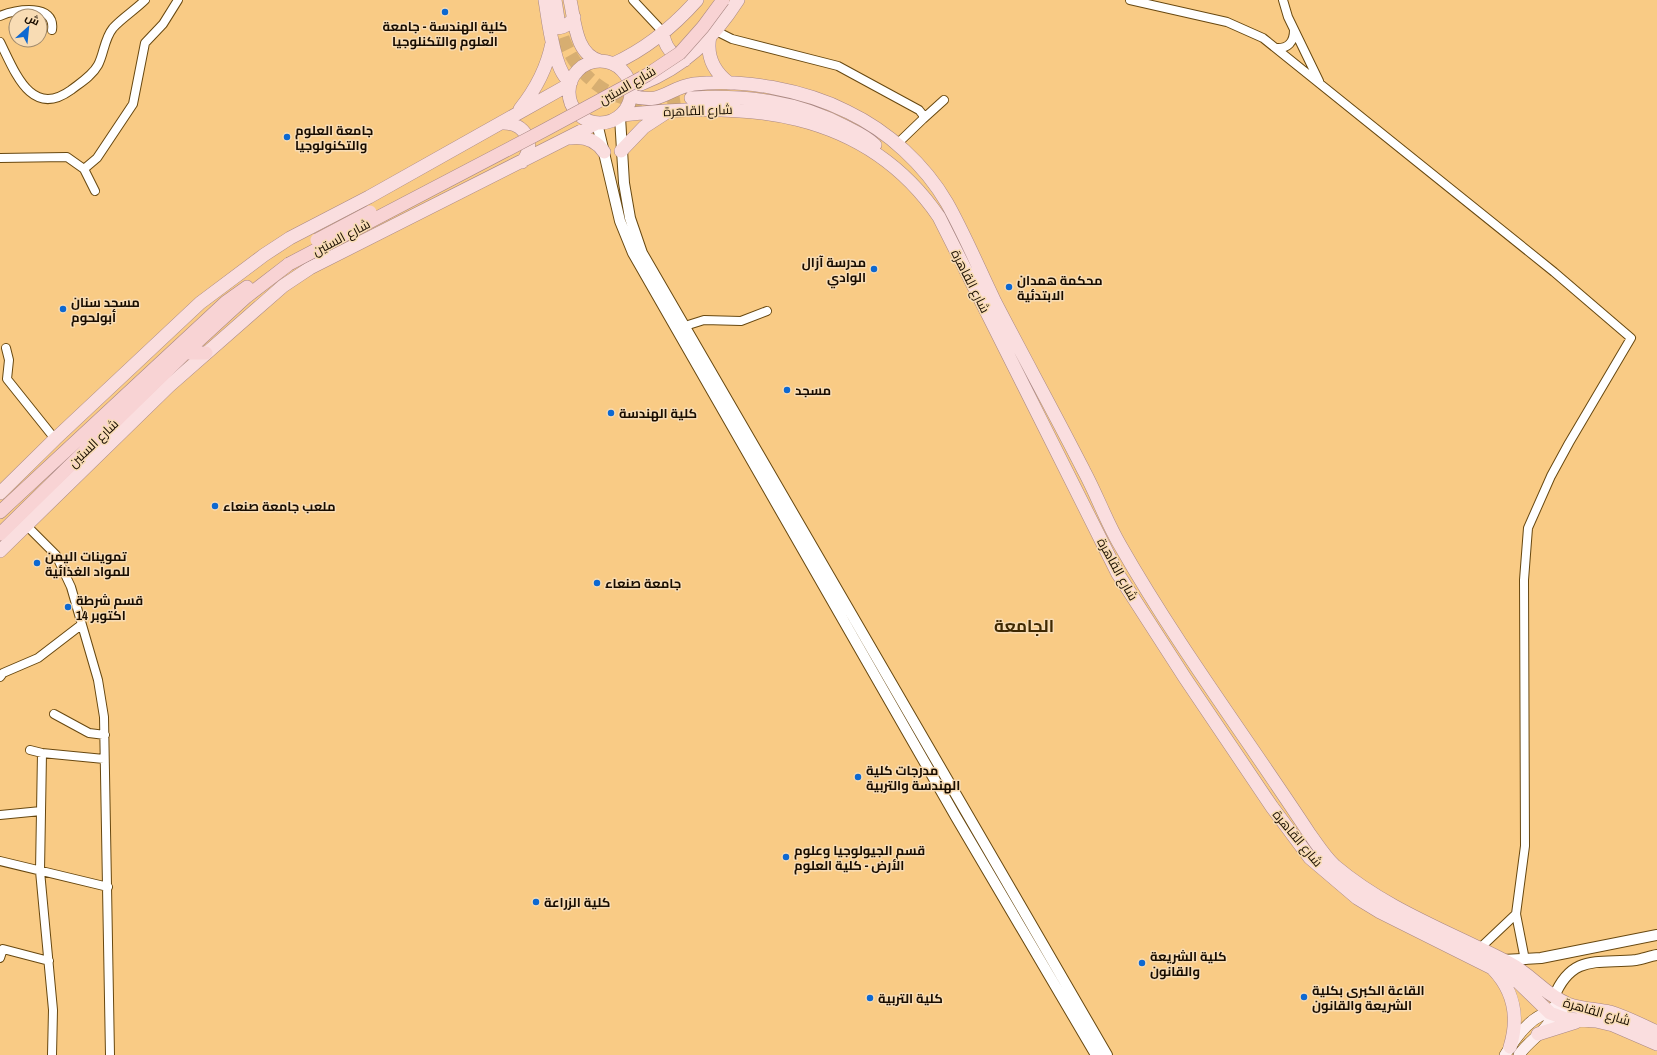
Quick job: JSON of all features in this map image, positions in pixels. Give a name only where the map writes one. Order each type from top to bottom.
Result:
[{"type":"highway","name":"شارع الستين","points":[[2,508],[226,302],[341,226],[506,143],[654,63],[685,37],[714,0]]},
{"type":"highway","name":"شارع الستين","points":[[8,532],[185,353],[288,261],[543,131],[652,72],[680,52],[703,28],[723,0]]},
{"type":"highway","points":[[185,353],[206,353]]},
{"type":"main road","points":[[545,0],[591,58],[613,64],[623,71],[632,92],[628,106],[621,116],[609,123],[597,124],[584,119],[574,110],[569,98],[570,83],[582,67],[600,61]]},
{"type":"main road","points":[[555,0],[561,20]]},
{"type":"main road","points":[[561,0],[561,20]]},
{"type":"main road","points":[[522,162],[529,151],[528,138],[525,132],[507,119],[527,100],[539,82],[547,62],[552,41],[570,0]]},
{"type":"main road","name":"شارع الستين","points":[[613,64],[632,55],[663,32],[697,0]]},
{"type":"main road","name":"شارع الستين","points":[[632,92],[685,60],[713,34],[738,0]]},
{"type":"main road","points":[[663,32],[665,42],[669,50],[676,56],[685,60]]},
{"type":"main road","points":[[713,34],[709,48],[711,60],[720,76],[729,83]]},
{"type":"main road","points":[[552,41],[561,73],[570,83]]},
{"type":"main road","name":"شارع الستين","points":[[0,493],[55,439],[200,303],[264,255],[290,238],[370,197],[570,83]]},
{"type":"main road","name":"شارع القاهرة","points":[[632,92],[645,99],[689,96],[729,83],[794,93],[823,101],[866,121],[897,144],[927,175],[946,201],[995,300],[1086,474],[1118,543],[1164,618],[1309,833],[1334,865],[1368,891],[1465,948],[1489,965],[1523,985],[1566,1019],[1579,1014],[1619,1015],[1657,1032]]},
{"type":"main road","points":[[689,96],[730,89],[762,92],[789,98],[833,112],[882,140],[897,144]]},
{"type":"main road","name":"شارع القاهرة","points":[[621,116],[671,110],[689,96]]},
{"type":"main road","name":"شارع القاهرة","points":[[689,96],[800,120],[846,138],[872,152],[894,167],[914,185],[939,217],[1118,574],[1185,678],[1272,807],[1310,858],[1357,898],[1405,925],[1465,948],[1479,949],[1521,970],[1544,991],[1552,1008]]},
{"type":"main road","points":[[621,151],[644,127],[671,110]]},
{"type":"main road","name":"شارع الستين","points":[[0,551],[8,532],[27,526],[169,386],[283,286],[310,268],[597,124]]},
{"type":"main road","points":[[570,138],[580,137],[589,139],[598,144],[604,152]]},
{"type":"main road","points":[[1272,807],[1286,798]]},
{"type":"main road","points":[[1489,965],[1504,982],[1513,1003],[1515,1025],[1511,1052]]},
{"type":"main road","points":[[1511,1052],[1530,1023],[1552,1008]]},
{"type":"main road","points":[[1538,1034],[1550,1023],[1552,1008]]},
{"type":"main road","name":"شارع القاهرة","points":[[1552,1008],[1579,1014],[1596,1021],[1613,1025],[1657,1044]]},
{"type":"main road","points":[[1511,1052],[1538,1034],[1579,1014]]},
{"type":"street","points":[[0,42],[19,80],[41,99],[53,100],[62,96],[92,73],[98,65],[113,29],[146,0]]},
{"type":"street","points":[[84,169],[98,158],[133,104],[145,43],[163,24],[178,0]]},
{"type":"street","points":[[633,0],[663,32]]},
{"type":"street","points":[[1130,0],[1227,22],[1255,34],[1276,48],[1548,267],[1631,338],[1551,476],[1528,528],[1524,580],[1525,846],[1516,914],[1525,960]]},
{"type":"street","points":[[1282,0],[1294,30],[1320,84]]},
{"type":"street","points":[[0,16],[15,11],[35,10],[50,17],[53,24],[52,30]]},
{"type":"street","points":[[1276,48],[1284,48],[1290,44],[1294,38],[1294,30]]},
{"type":"street","points":[[713,34],[838,66],[920,110],[923,115],[923,119]]},
{"type":"street","points":[[897,144],[944,100]]},
{"type":"street","points":[[621,116],[621,151],[625,220],[753,454]]},
{"type":"street","points":[[597,124],[633,253],[656,296],[760,466],[956,817],[1027,926],[1107,1055]]},
{"type":"street","points":[[0,158],[67,156],[84,169],[95,190]]},
{"type":"street","points":[[684,326],[704,320],[741,321],[767,311]]},
{"type":"street","points":[[6,348],[9,360],[7,378],[55,439]]},
{"type":"street","points":[[760,466],[861,629],[967,815],[1096,1055]]},
{"type":"street","points":[[27,526],[56,555],[71,587],[98,680],[104,717],[110,1055]]},
{"type":"street","points":[[0,677],[4,673],[38,658],[81,625]]},
{"type":"street","points":[[54,714],[89,733],[105,735]]},
{"type":"street","points":[[30,750],[42,753],[104,759]]},
{"type":"street","points":[[42,753],[40,871],[53,1010],[52,1055]]},
{"type":"street","points":[[0,815],[41,811]]},
{"type":"street","points":[[956,817],[967,815]]},
{"type":"street","points":[[0,861],[108,887]]},
{"type":"street","points":[[1479,949],[1516,914]]},
{"type":"street","points":[[1502,960],[1525,960],[1657,935]]},
{"type":"street","points":[[0,958],[2,948],[49,961]]},
{"type":"street","points":[[1552,1008],[1566,977],[1576,967],[1587,962],[1637,960],[1657,955]]},
{"type":"tunnel","points":[[558,19],[568,50],[576,63],[586,75],[611,93],[626,99],[642,102],[666,102],[691,98]]},
{"type":"place","name":"كلية الهندسة - جامعة العلوم والتكنلوجيا","points":[[445,12]]},
{"type":"place","name":"جامعة العلوم والتكنولوجيا","points":[[287,137]]},
{"type":"place","name":"مدرسة آزال الوادي","points":[[874,269]]},
{"type":"place","name":"محكمة همدان الابتدئية","points":[[1009,287]]},
{"type":"place","name":"مسجد سنان أبولحوم","points":[[63,309]]},
{"type":"place","name":"مسجد","points":[[787,390]]},
{"type":"place","name":"كلية الهندسة","points":[[611,413]]},
{"type":"place","name":"ملعب جامعة صنعاء","points":[[215,506]]},
{"type":"place","name":"تموينات اليمن للمواد الغذائية","points":[[37,563]]},
{"type":"place","name":"جامعة صنعاء","points":[[597,583]]},
{"type":"place","name":"قسم شرطة 14 اكتوبر","points":[[68,607]]},
{"type":"place","name":"مدرجات كلية الهندسة والتربية","points":[[858,777]]},
{"type":"place","name":"قسم الجيولوجيا وعلوم الأرض - كلية العلوم","points":[[786,857]]},
{"type":"place","name":"كلية الزراعة","points":[[536,902]]},
{"type":"place","name":"كلية الشريعة والقانون","points":[[1142,963]]},
{"type":"place","name":"القاعة الكبرى بكلية الشريعة والقانون","points":[[1304,997]]},
{"type":"place","name":"كلية التربية","points":[[870,998]]},
{"type":"district","name":"الجامعة","points":[[1024,626]]}]
